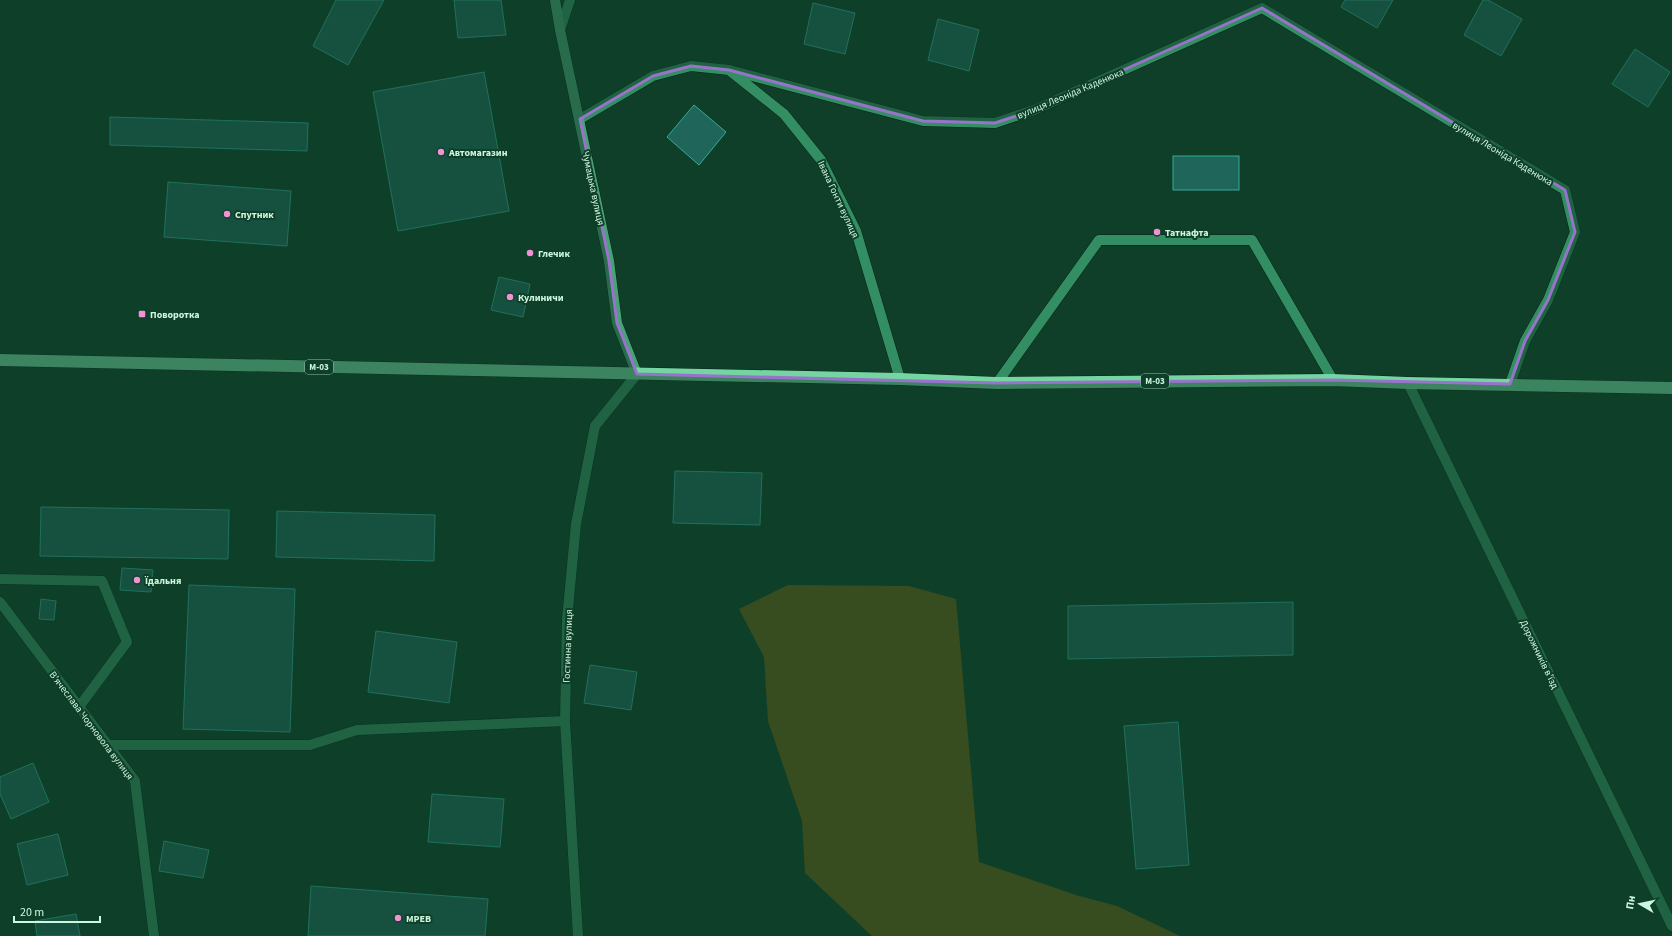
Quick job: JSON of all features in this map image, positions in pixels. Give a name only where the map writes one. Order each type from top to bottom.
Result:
[{"type":"highway","name":"М-03","points":[[0,360],[900,379],[997,383],[1333,380],[1408,383],[1672,388]]},
{"type":"street","name":"Чумацька вулиця","points":[[555,0],[609,261],[617,323],[637,374]]},
{"type":"street","points":[[560,30],[570,0]]},
{"type":"street","name":"вулиця Леоніда Каденюка","points":[[728,70],[923,121],[995,123],[1034,110],[1260,4],[1565,190],[1575,232],[1548,300],[1525,341],[1510,384]]},
{"type":"street","points":[[580,119],[653,76],[691,66],[728,70]]},
{"type":"street","name":"Івана Гонти вулиця","points":[[728,70],[784,114],[821,160],[856,231],[900,379]]},
{"type":"street","points":[[997,383],[1100,240],[1252,240],[1333,380]]},
{"type":"street","name":"Гостинна вулиця","points":[[578,936],[565,721],[567,619],[576,524],[595,426],[637,374]]},
{"type":"street","name":"Дорожників в’їзд","points":[[1408,383],[1672,926]]},
{"type":"street","points":[[0,579],[102,581],[127,642],[78,707]]},
{"type":"street","name":"В'ячеслава Чорновола вулиця","points":[[0,602],[135,781],[154,936]]},
{"type":"street","points":[[107,744],[310,745],[357,730],[565,721]]},
{"type":"highlighted area","points":[[1262,8],[1565,190],[1575,232],[1548,300],[1525,341],[1510,384],[1333,380],[997,383],[637,374],[617,323],[609,261],[580,119],[653,76],[691,66],[729,70],[923,121],[995,123],[1034,110]]},
{"type":"shaded area","points":[[788,585],[909,586],[956,599],[979,862],[1076,895],[1117,906],[1180,936],[872,936],[805,873],[802,821],[768,721],[764,657],[739,609]]},
{"type":"building","points":[[336,0],[384,0],[348,65],[313,46]]},
{"type":"building","points":[[454,0],[501,0],[506,35],[458,38]]},
{"type":"building","points":[[1345,0],[1393,0],[1377,28],[1341,7]]},
{"type":"building","points":[[1483,0],[1488,0],[1522,19],[1501,56],[1464,35]]},
{"type":"building","points":[[813,3],[855,13],[845,54],[804,44]]},
{"type":"building","points":[[938,19],[979,30],[969,71],[928,60]]},
{"type":"building","points":[[1635,49],[1670,72],[1648,107],[1612,84]]},
{"type":"building","name":"Автомагазин","points":[[484,72],[509,211],[398,231],[373,92]]},
{"type":"building","points":[[694,105],[726,132],[699,165],[667,137]]},
{"type":"building","points":[[110,117],[308,123],[307,151],[110,145]]},
{"type":"building","points":[[1173,156],[1239,156],[1239,190],[1173,190]]},
{"type":"building","name":"Спутник","points":[[168,182],[291,191],[287,246],[164,237]]},
{"type":"building","name":"Кулиничи","points":[[499,277],[530,284],[523,317],[491,310]]},
{"type":"building","points":[[675,471],[762,473],[760,525],[673,523]]},
{"type":"building","points":[[41,507],[229,510],[228,559],[40,556]]},
{"type":"building","points":[[277,511],[435,515],[434,561],[276,557]]},
{"type":"building","name":"Їдальня","points":[[122,568],[153,570],[151,592],[120,590]]},
{"type":"building","points":[[189,585],[295,589],[290,732],[183,729]]},
{"type":"building","points":[[41,599],[56,601],[54,620],[39,619]]},
{"type":"building","points":[[1293,602],[1293,655],[1068,659],[1068,606]]},
{"type":"building","points":[[376,631],[457,642],[449,703],[368,692]]},
{"type":"building","points":[[590,665],[637,672],[631,710],[584,703]]},
{"type":"building","points":[[1178,722],[1189,865],[1136,869],[1124,726]]},
{"type":"building","points":[[33,763],[49,802],[11,819],[0,794],[0,777]]},
{"type":"building","points":[[432,794],[504,799],[500,847],[428,842]]},
{"type":"building","points":[[58,834],[68,875],[27,885],[17,844]]},
{"type":"building","points":[[164,841],[209,850],[203,878],[159,871]]},
{"type":"building","name":"МРЕВ","points":[[311,886],[488,899],[485,936],[308,936]]},
{"type":"building","points":[[76,914],[80,936],[37,936],[35,921]]},
{"type":"place","name":"Автомагазин","points":[[441,152]]},
{"type":"place","name":"Спутник","points":[[227,214]]},
{"type":"place","name":"Татнафта","points":[[1157,232]]},
{"type":"place","name":"Глечик","points":[[530,253]]},
{"type":"place","name":"Кулиничи","points":[[510,297]]},
{"type":"place","name":"Поворотка","points":[[142,314]]},
{"type":"place","name":"Їдальня","points":[[137,580]]},
{"type":"place","name":"МРЕВ","points":[[398,918]]}]
